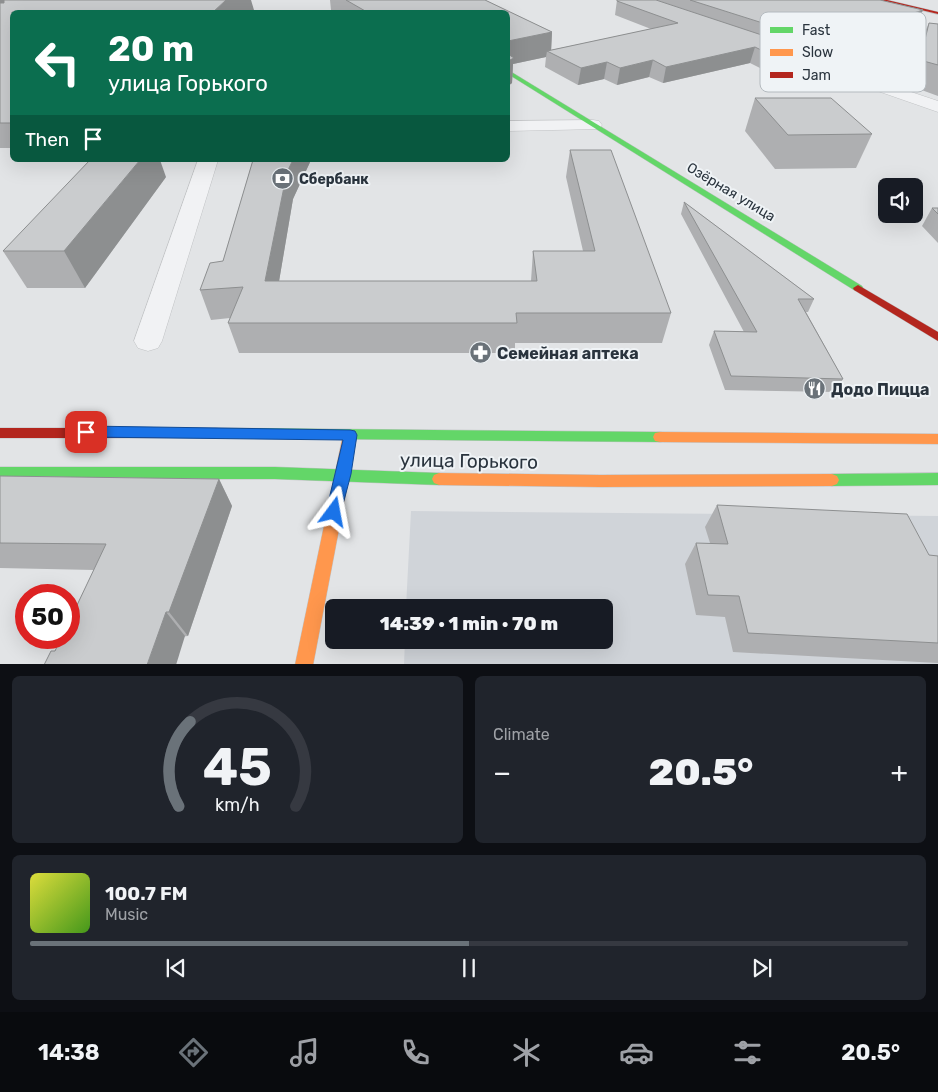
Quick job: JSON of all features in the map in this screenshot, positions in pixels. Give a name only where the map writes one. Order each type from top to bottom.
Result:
[{"type":"main road","points":[[881,0],[938,13]]},
{"type":"main road","name":"Озёрная улица","points":[[510,73],[938,336]]},
{"type":"main road","name":"улица Горького","points":[[0,433],[86,432],[938,439]]},
{"type":"main road","points":[[304,664],[337,494],[344,474],[350,435]]},
{"type":"main road","name":"улица Горького","points":[[0,473],[344,474],[426,479],[600,481],[938,479]]},
{"type":"street","points":[[752,43],[760,46]]},
{"type":"street","points":[[894,92],[938,107]]},
{"type":"street","points":[[510,126],[594,125]]},
{"type":"street","points":[[148,341],[212,163]]},
{"type":"shaded area","points":[[411,511],[938,516],[938,664],[404,664],[405,649],[613,649],[613,599],[406,599]]},
{"type":"building","points":[[4,0],[226,0],[215,10],[10,10],[10,123],[0,123],[0,3],[4,3]]},
{"type":"building","points":[[346,0],[485,0],[506,10],[364,10]]},
{"type":"building","points":[[656,0],[760,34],[760,50],[755,47],[666,67],[653,60],[620,68],[607,62],[581,68],[547,51],[678,23],[617,1]]},
{"type":"building","points":[[690,0],[880,0],[923,10],[917,12],[760,12],[760,22]]},
{"type":"building","points":[[510,12],[552,32],[510,41]]},
{"type":"building","points":[[929,23],[938,24],[938,65],[926,62],[926,35]]},
{"type":"building","points":[[755,98],[831,98],[872,134],[788,135]]},
{"type":"building","points":[[570,150],[611,150],[671,313],[516,313],[517,323],[228,323],[243,287],[200,290],[210,263],[223,261],[252,162],[292,162],[287,172],[265,281],[537,281],[533,251],[595,251]]},
{"type":"building","points":[[88,162],[138,162],[64,251],[3,251]]},
{"type":"building","points":[[684,202],[814,299],[798,299],[843,379],[731,376],[714,331],[757,332]]},
{"type":"building","points":[[932,208],[938,208],[938,214]]},
{"type":"building","points":[[0,476],[219,479],[147,664],[44,664],[51,651],[55,651],[56,649],[80,649],[80,599],[106,544],[0,543]]},
{"type":"building","points":[[717,505],[907,514],[929,555],[938,556],[938,643],[748,633],[739,596],[708,595],[696,543],[728,544]]},
{"type":"traffic: fast","points":[[510,73],[858,288]]},
{"type":"traffic: fast","points":[[216,433],[660,437]]},
{"type":"traffic: fast","points":[[0,473],[275,473],[439,479]]},
{"type":"traffic: fast","points":[[832,480],[938,479]]},
{"type":"traffic: slow","points":[[304,664],[350,435]]},
{"type":"traffic: slow","points":[[660,437],[938,439]]},
{"type":"traffic: slow","points":[[439,479],[600,481],[832,480]]},
{"type":"traffic: jam","points":[[881,0],[938,13]]},
{"type":"traffic: jam","points":[[858,288],[938,337]]},
{"type":"traffic: jam","points":[[0,433],[216,433]]},
{"type":"place","name":"Сбербанк","points":[[283,179]]},
{"type":"place","name":"Семейная аптека","points":[[481,353]]},
{"type":"place","name":"Додо Пицца","points":[[815,389]]},
{"type":"route","points":[[86,432],[350,435],[344,474],[337,494],[334,512]]}]
